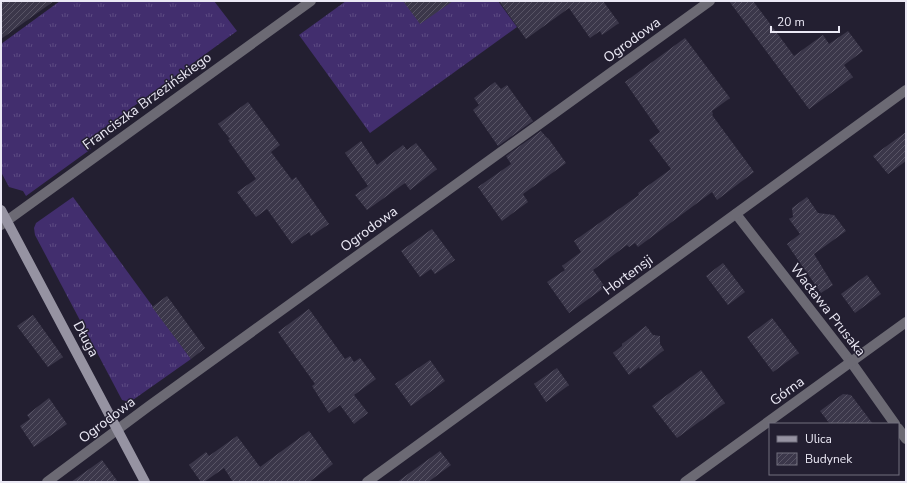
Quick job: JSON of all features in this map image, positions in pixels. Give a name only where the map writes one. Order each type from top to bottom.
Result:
[{"type":"street","name":"Franciszka Brzezińskiego","points":[[4,223],[311,1]]},
{"type":"street","name":"Ogrodowa","points":[[47,482],[155,401],[710,1]]},
{"type":"street","name":"Hortensji","points":[[367,482],[906,90]]},
{"type":"street","name":"Długa","points":[[1,210],[4,223],[145,482]]},
{"type":"street","name":"Wacława Prusaka","points":[[736,214],[851,362],[894,423]]},
{"type":"street","name":"Górna","points":[[685,482],[906,322]]},
{"type":"street","points":[[899,429],[906,439]]},
{"type":"green space","points":[[60,1],[214,1],[237,31],[86,141],[91,149],[26,196],[23,191],[9,187],[1,172],[1,44]]},
{"type":"green space","points":[[346,1],[498,1],[517,27],[370,133],[299,35]]},
{"type":"green space","points":[[73,197],[191,359],[130,402],[122,400],[35,235],[34,228],[36,223]]},
{"type":"building","points":[[1,1],[54,1],[1,39]]},
{"type":"building","points":[[403,1],[453,1],[420,24]]},
{"type":"building","points":[[499,1],[603,1],[619,23],[602,35],[600,31],[590,38],[569,8],[526,39]]},
{"type":"building","points":[[729,1],[753,1],[794,56],[823,35],[829,44],[848,31],[863,51],[844,65],[853,77],[809,109]]},
{"type":"building","points":[[685,38],[730,98],[712,111],[712,115],[754,172],[717,200],[712,192],[638,247],[635,243],[629,247],[627,245],[593,270],[605,287],[569,313],[547,282],[565,270],[562,266],[581,252],[574,241],[639,195],[638,193],[671,169],[649,140],[660,132],[625,82]]},
{"type":"building","points":[[495,82],[501,89],[507,85],[533,121],[498,146],[473,110],[479,105],[474,98]]},
{"type":"building","points":[[248,102],[280,145],[271,152],[292,180],[296,177],[329,224],[311,236],[309,232],[292,244],[267,209],[256,217],[237,192],[256,179],[228,140],[230,139],[218,124]]},
{"type":"building","points":[[541,131],[548,138],[566,163],[523,194],[528,202],[502,221],[478,187],[511,164],[506,156]]},
{"type":"building","points":[[906,132],[906,161],[888,174],[873,156]]},
{"type":"building","points":[[361,141],[377,165],[403,145],[407,150],[416,143],[437,169],[410,190],[405,183],[367,210],[355,195],[368,186],[345,153]]},
{"type":"building","points":[[807,197],[818,213],[834,215],[846,231],[814,254],[833,285],[821,293],[787,244],[800,234],[789,219],[793,217],[792,208]]},
{"type":"building","points":[[432,229],[455,260],[435,274],[431,269],[420,277],[401,251]]},
{"type":"building","points":[[723,263],[745,292],[728,305],[706,276]]},
{"type":"building","points":[[867,275],[881,294],[855,313],[841,294]]},
{"type":"building","points":[[167,296],[205,348],[191,359],[152,307]]},
{"type":"building","points":[[309,309],[345,359],[350,356],[354,362],[360,358],[376,379],[354,395],[368,413],[354,424],[340,405],[329,413],[312,386],[315,384],[278,332]]},
{"type":"building","points":[[33,315],[63,357],[48,367],[17,326]]},
{"type":"building","points":[[772,318],[799,353],[773,372],[747,337]]},
{"type":"building","points":[[646,326],[653,335],[660,336],[660,344],[664,350],[640,369],[639,367],[629,375],[613,353],[622,346],[622,344]]},
{"type":"building","points":[[430,360],[445,381],[411,406],[395,384]]},
{"type":"building","points":[[557,368],[569,385],[546,402],[534,384]]},
{"type":"building","points":[[701,370],[725,403],[677,438],[652,406]]},
{"type":"building","points":[[843,394],[851,395],[872,423],[829,423],[820,411]]},
{"type":"building","points":[[49,398],[67,424],[34,447],[20,426],[30,419],[27,415]]},
{"type":"building","points":[[309,431],[333,464],[309,482],[233,482],[224,468],[204,482],[201,482],[189,465],[206,452],[209,456],[237,436],[260,467]]},
{"type":"building","points":[[440,451],[451,465],[428,482],[397,482]]},
{"type":"building","points":[[102,460],[118,482],[71,482]]}]
